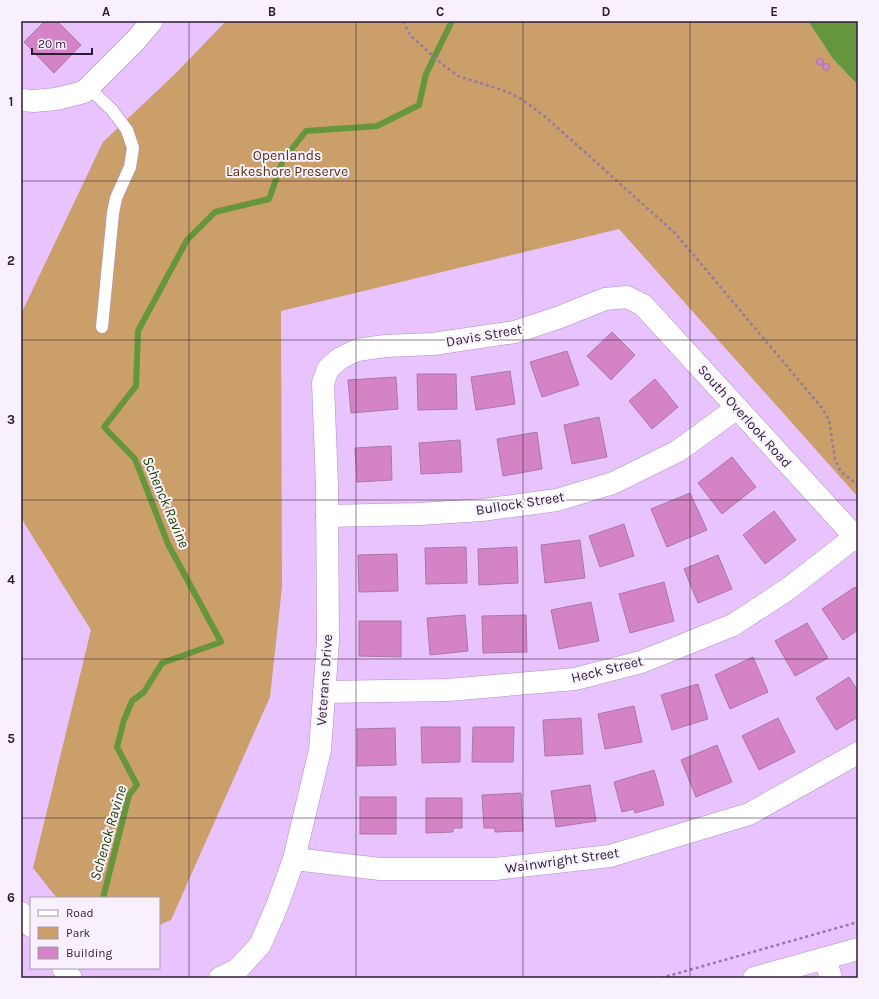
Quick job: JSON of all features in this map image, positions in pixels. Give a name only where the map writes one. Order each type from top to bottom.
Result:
[{"type":"street","points":[[21,100],[34,101],[56,99],[84,92],[136,40],[152,21]]},
{"type":"street","name":"Davis Street","points":[[339,359],[357,350],[385,346],[433,344],[515,332],[560,317],[605,299],[628,297]]},
{"type":"street","name":"South Overlook Road","points":[[628,297],[643,305],[857,538]]},
{"type":"street","name":"Veterans Drive","points":[[220,978],[238,969],[260,945],[294,859],[320,750],[328,641],[327,516],[323,383],[328,369],[339,359]]},
{"type":"street","name":"Bullock Street","points":[[327,516],[419,514],[482,510],[557,500],[613,483],[678,452],[737,408]]},
{"type":"street","name":"Heck Street","points":[[324,692],[448,690],[575,679],[641,662],[733,625],[788,589],[857,538]]},
{"type":"street","name":"Wainwright Street","points":[[294,859],[380,869],[495,869],[610,856],[749,814],[858,754]]},
{"type":"street","points":[[21,913],[30,925]]},
{"type":"street","points":[[754,978],[828,968],[858,949]]},
{"type":"street","points":[[64,969],[70,978]]},
{"type":"lane","points":[[88,87],[112,110],[127,130],[133,148],[130,167],[116,198],[112,221],[102,327]]},
{"type":"path","points":[[403,21],[410,34],[442,64],[458,76],[508,92],[523,100],[548,119],[676,234],[822,408],[829,420],[835,459],[841,472],[858,485]]},
{"type":"path","points":[[661,978],[858,922]]},
{"type":"green space","name":"Openlands Lakeshore Preserve","points":[[226,21],[808,21],[833,59],[858,85],[858,497],[619,229],[281,311],[282,587],[270,697],[171,920],[160,925],[160,897],[56,897],[33,868],[91,630],[21,518],[21,314],[103,142],[176,73]]},
{"type":"shaded area","points":[[808,21],[858,21],[858,85],[833,59]]},
{"type":"building","points":[[45,21],[57,21],[81,45],[54,73],[24,42]]},
{"type":"building","points":[[820,58],[823,59],[823,65],[820,66],[817,65],[816,62],[817,59]]},
{"type":"building","points":[[826,63],[829,64],[829,70],[826,71],[823,70],[822,67],[823,64]]},
{"type":"building","points":[[612,332],[635,355],[611,380],[587,356]]},
{"type":"building","points":[[567,351],[579,385],[542,397],[530,362]]},
{"type":"building","points":[[510,371],[515,404],[476,410],[471,377]]},
{"type":"building","points":[[417,374],[456,374],[457,409],[418,410]]},
{"type":"building","points":[[396,377],[398,409],[351,413],[348,380]]},
{"type":"building","points":[[655,379],[678,407],[652,429],[629,401]]},
{"type":"building","points":[[599,417],[607,457],[572,464],[564,425]]},
{"type":"building","points":[[537,432],[542,469],[503,476],[497,439]]},
{"type":"building","points":[[460,440],[462,472],[421,474],[419,443]]},
{"type":"building","points":[[391,446],[392,480],[357,482],[355,448]]},
{"type":"building","points":[[732,457],[756,487],[722,514],[698,483]]},
{"type":"building","points":[[690,493],[707,530],[667,547],[651,509]]},
{"type":"building","points":[[774,511],[796,540],[765,564],[743,535]]},
{"type":"building","points":[[624,524],[634,556],[600,567],[589,536]]},
{"type":"building","points":[[580,540],[585,578],[545,583],[541,545]]},
{"type":"building","points":[[466,547],[467,583],[426,584],[425,548]]},
{"type":"building","points":[[517,547],[518,583],[479,585],[478,549]]},
{"type":"building","points":[[397,554],[398,591],[359,592],[358,555]]},
{"type":"building","points":[[718,555],[732,589],[698,603],[684,569]]},
{"type":"building","points":[[664,582],[674,621],[630,633],[619,594]]},
{"type":"building","points":[[855,587],[858,591],[858,630],[843,640],[822,609]]},
{"type":"building","points":[[591,602],[599,641],[559,649],[551,610]]},
{"type":"building","points":[[465,615],[468,651],[430,655],[427,618]]},
{"type":"building","points":[[526,615],[527,652],[483,653],[482,616]]},
{"type":"building","points":[[359,621],[401,621],[401,657],[359,656]]},
{"type":"building","points":[[807,623],[828,658],[795,676],[775,641]]},
{"type":"building","points":[[753,657],[768,692],[730,709],[715,675]]},
{"type":"building","points":[[849,677],[858,691],[858,717],[836,730],[816,698]]},
{"type":"building","points":[[698,684],[708,719],[672,730],[661,695]]},
{"type":"building","points":[[634,706],[642,742],[605,749],[598,714]]},
{"type":"building","points":[[581,718],[583,754],[545,756],[543,720]]},
{"type":"building","points":[[778,718],[795,752],[759,770],[742,736]]},
{"type":"building","points":[[421,727],[460,727],[460,762],[422,763]]},
{"type":"building","points":[[473,727],[514,727],[513,762],[472,762]]},
{"type":"building","points":[[395,728],[396,765],[357,766],[357,729]]},
{"type":"building","points":[[717,745],[732,782],[696,797],[681,760]]},
{"type":"building","points":[[654,770],[664,805],[635,813],[634,809],[622,812],[614,782]]},
{"type":"building","points":[[590,785],[596,821],[556,827],[551,791]]},
{"type":"building","points":[[521,793],[523,831],[495,832],[495,828],[484,828],[482,795]]},
{"type":"building","points":[[360,797],[396,797],[396,834],[360,834]]},
{"type":"building","points":[[426,798],[462,798],[462,828],[453,828],[453,832],[426,833]]},
{"type":"waterway","name":"Schenck Ravine","points":[[103,897],[129,795],[137,785],[117,747],[124,720],[132,701],[144,692],[162,663],[221,642],[168,544],[135,459],[104,427],[136,386],[138,331],[187,240],[215,212],[269,199],[283,160],[306,131],[377,126],[419,105],[426,74],[452,21]]}]
